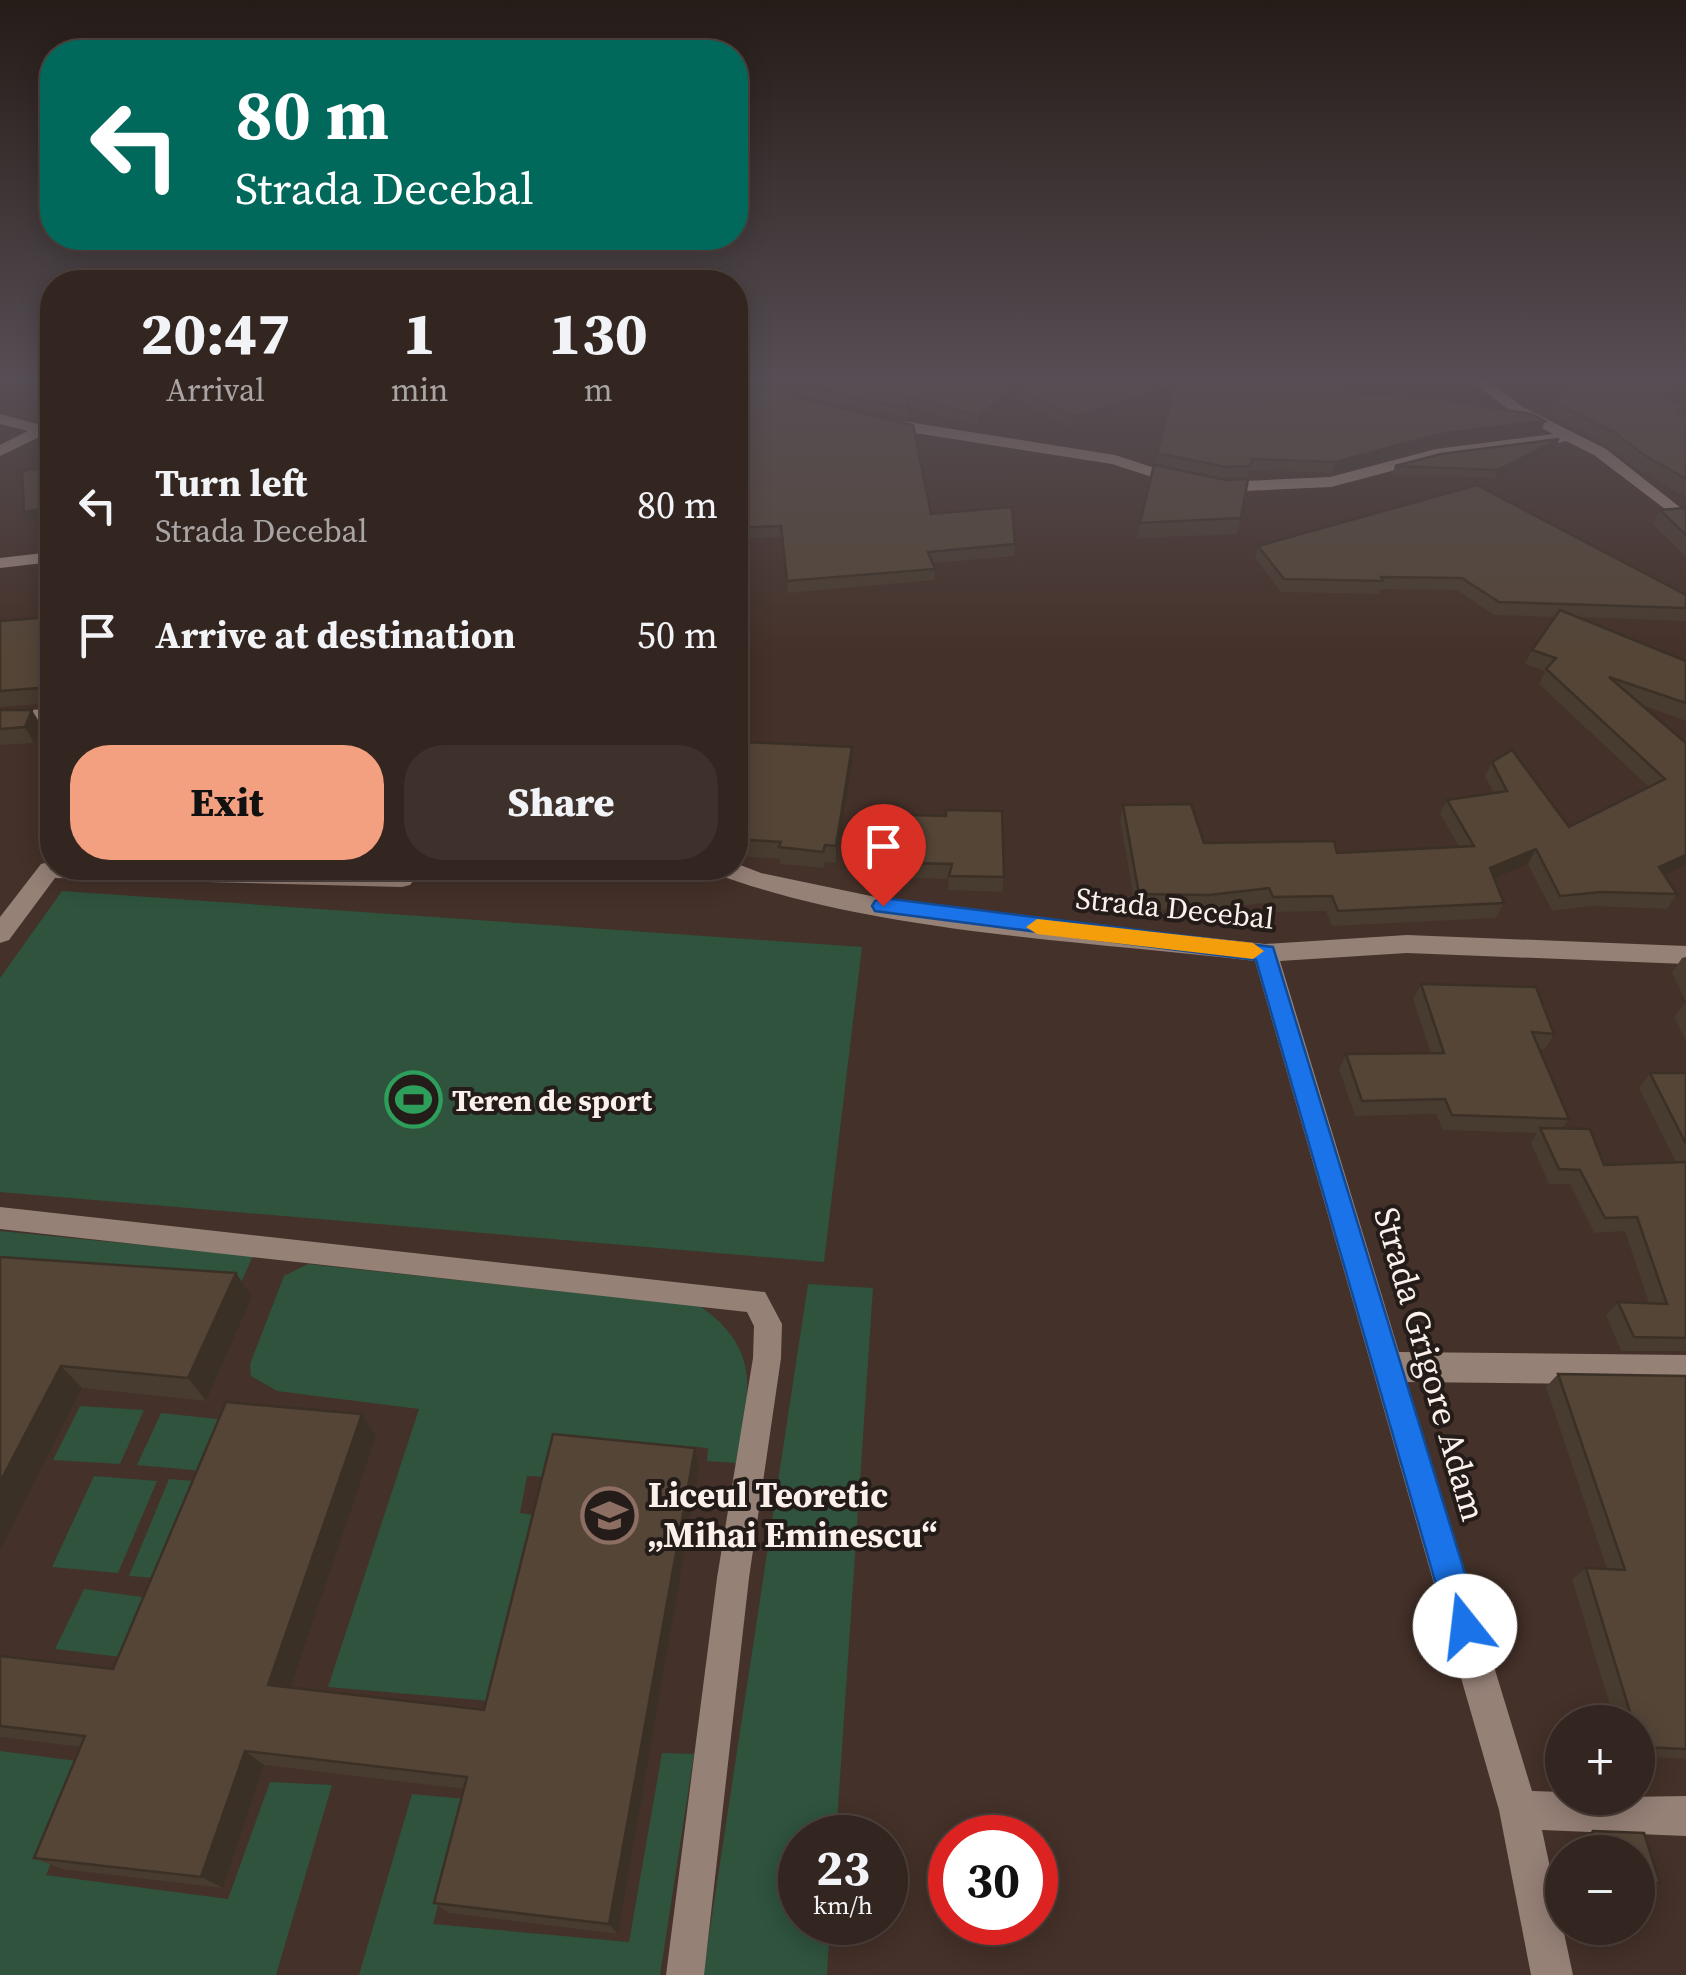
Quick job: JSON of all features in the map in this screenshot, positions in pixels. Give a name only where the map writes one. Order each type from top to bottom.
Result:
[{"type":"street","points":[[1144,469],[1223,487],[1286,487],[1330,482],[1379,469]]},
{"type":"street","points":[[1622,469],[1686,520]]},
{"type":"street","points":[[0,564],[40,559]]},
{"type":"street","points":[[0,717],[40,715]]},
{"type":"street","name":"Strada Decebal","points":[[748,877],[914,913],[1265,953],[1406,944],[1686,955]]},
{"type":"street","points":[[0,934],[41,880]]},
{"type":"street","name":"Strada Grigore Adam","points":[[1265,953],[1518,1810],[1552,1975]]},
{"type":"street","points":[[1390,1368],[1686,1370]]},
{"type":"street","points":[[1518,1810],[1686,1816]]},
{"type":"lane","points":[[0,1218],[755,1301],[768,1324],[766,1358],[732,1578],[685,1975]]},
{"type":"green space","name":"Teren de sport","points":[[62,891],[862,947],[824,1262],[0,1192],[0,978]]},
{"type":"green space","points":[[0,1231],[253,1256],[239,1287],[0,1269]]},
{"type":"green space","points":[[308,1264],[700,1306],[721,1323],[743,1358],[747,1396],[736,1463],[707,1461],[708,1448],[574,1436],[571,1447],[548,1477],[527,1476],[520,1513],[539,1516],[490,1701],[328,1687],[419,1409],[277,1391],[251,1376],[250,1364],[284,1276]]},
{"type":"green space","points":[[808,1284],[873,1288],[837,1815],[778,1815],[778,1945],[829,1945],[827,1975],[703,1975]]},
{"type":"green space","points":[[80,1406],[144,1410],[120,1464],[53,1460]]},
{"type":"green space","points":[[161,1413],[236,1421],[214,1472],[137,1465]]},
{"type":"green space","points":[[94,1476],[157,1481],[118,1573],[52,1567]]},
{"type":"green space","points":[[169,1479],[208,1482],[170,1579],[129,1576]]},
{"type":"green space","points":[[84,1589],[163,1600],[137,1659],[55,1649]]},
{"type":"green space","points":[[0,1751],[93,1763],[46,1875],[228,1899],[270,1782],[332,1785],[276,1975],[0,1975]]},
{"type":"green space","points":[[662,1753],[694,1754],[660,1975],[359,1975],[412,1794],[466,1799],[433,1924],[629,1942]]},
{"type":"building","points":[[40,469],[40,509],[24,512],[22,471]]},
{"type":"building","points":[[748,469],[922,469],[931,514],[1012,507],[1015,544],[928,552],[935,569],[787,581],[781,526],[748,527]]},
{"type":"building","points":[[1153,469],[1174,469],[1226,480],[1248,479],[1241,518],[1140,523]]},
{"type":"building","points":[[1669,469],[1686,469],[1686,479]]},
{"type":"building","points":[[1477,485],[1686,595],[1686,608],[1499,602],[1462,578],[1284,579],[1258,546]]},
{"type":"building","points":[[1660,510],[1686,510],[1686,535]]},
{"type":"building","points":[[1560,610],[1686,661],[1686,703],[1609,677],[1686,743],[1686,855],[1659,867],[1677,894],[1601,892],[1560,896],[1536,849],[1490,868],[1504,903],[1338,911],[1332,896],[1273,897],[1269,888],[1209,895],[1139,894],[1123,805],[1191,804],[1204,843],[1334,841],[1337,853],[1474,846],[1447,800],[1507,791],[1492,762],[1512,750],[1569,827],[1665,779],[1546,669],[1556,658],[1532,650]]},
{"type":"building","points":[[40,618],[40,688],[0,691],[0,621]]},
{"type":"building","points":[[0,710],[32,710],[25,727],[0,729]]},
{"type":"building","points":[[748,742],[852,747],[836,846],[825,845],[823,852],[779,847],[781,842],[748,840]]},
{"type":"building","points":[[946,810],[1002,811],[1004,877],[949,876],[952,864],[913,863],[910,815],[946,816]]},
{"type":"building","points":[[1421,984],[1536,987],[1554,1034],[1532,1032],[1569,1119],[1452,1115],[1445,1099],[1362,1101],[1346,1054],[1444,1053]]},
{"type":"building","points":[[1650,1073],[1686,1073],[1686,1144]]},
{"type":"building","points":[[1540,1128],[1590,1129],[1604,1165],[1686,1162],[1686,1338],[1634,1337],[1618,1302],[1667,1304],[1637,1217],[1605,1218],[1580,1170],[1559,1169]]},
{"type":"building","points":[[0,1257],[236,1273],[188,1378],[61,1366],[0,1482]]},
{"type":"building","points":[[1558,1374],[1686,1376],[1686,1749],[1655,1748],[1655,1705],[1628,1705],[1586,1568],[1625,1570]]},
{"type":"building","points":[[226,1402],[362,1414],[268,1685],[484,1710],[553,1434],[695,1448],[609,1924],[434,1903],[467,1777],[245,1751],[201,1877],[34,1858],[85,1736],[0,1726],[0,1656],[113,1669]]},
{"type":"building","points":[[1593,1831],[1645,1835],[1590,1835]]},
{"type":"slow traffic","points":[[1037,927],[1253,951]]},
{"type":"place","name":"Teren de sport","points":[[413,1100]]},
{"type":"place","name":"Liceul Teoretic „Mihai Eminescu“","points":[[609,1515]]},
{"type":"route","points":[[883,906],[914,913],[1265,953],[1465,1626]]}]
